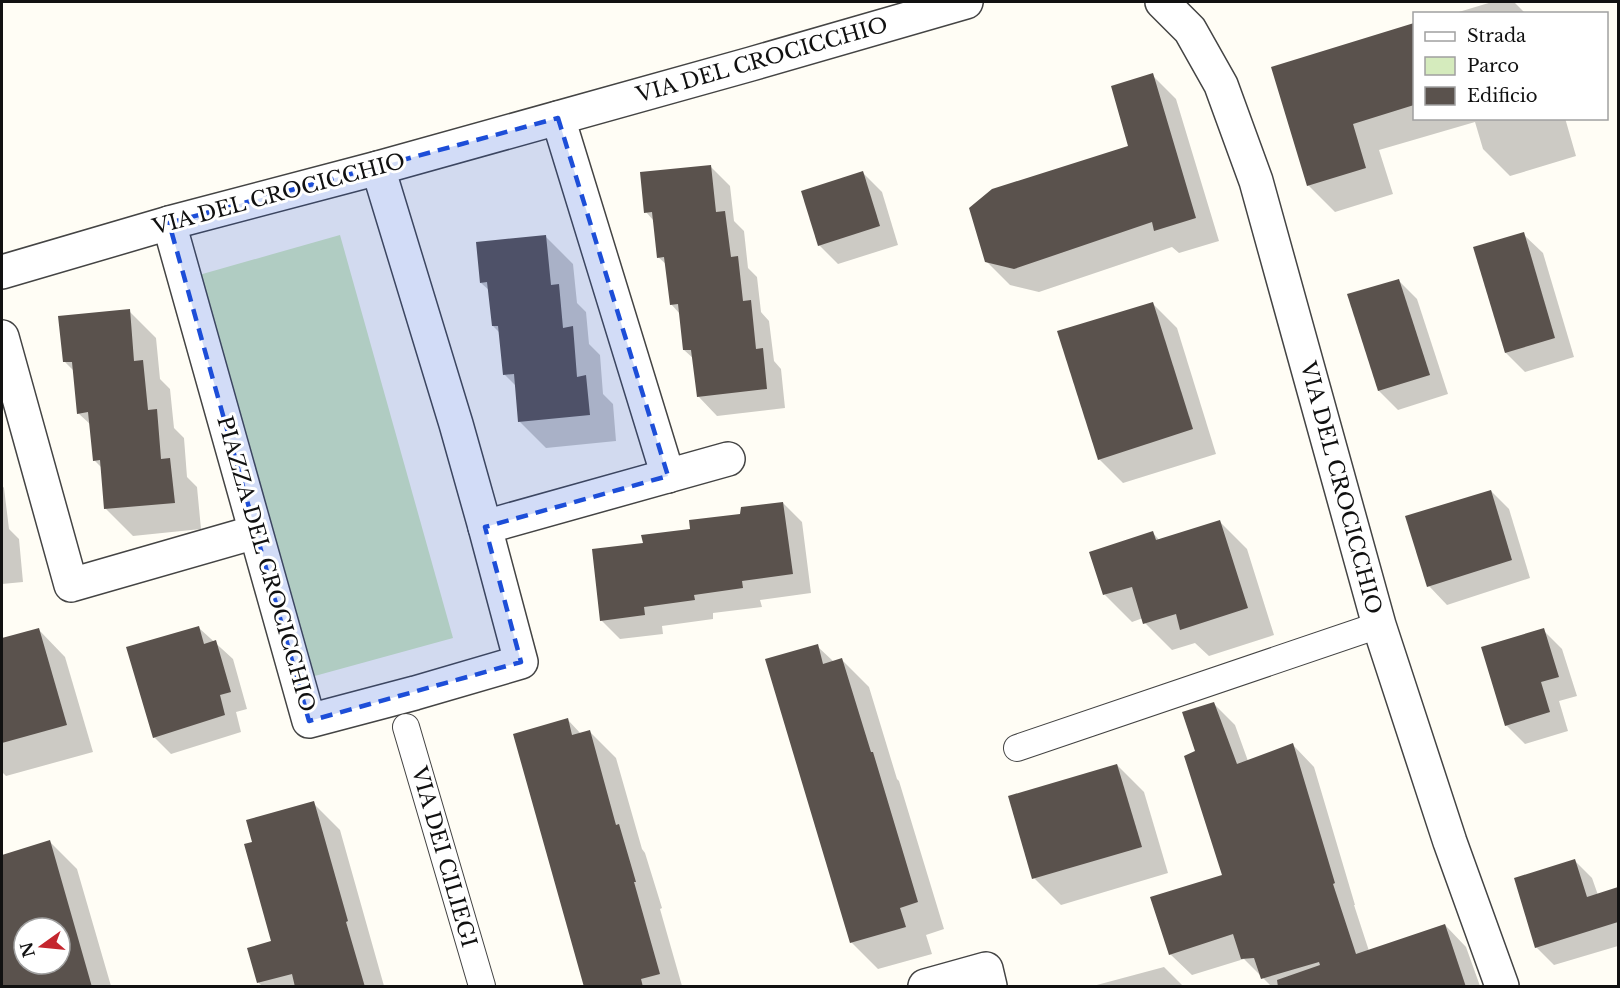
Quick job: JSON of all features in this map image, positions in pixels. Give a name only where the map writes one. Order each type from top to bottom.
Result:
[{"type":"street","name":"VIA DEL CROCICCHIO","points":[[2,272],[169,223],[378,168],[966,2]]},
{"type":"street","name":"VIA DEL CROCICCHIO","points":[[1162,2],[1190,30],[1221,85],[1256,181],[1379,625],[1450,842],[1502,987]]},
{"type":"street","points":[[558,117],[668,476]]},
{"type":"street","name":"PIAZZA DEL CROCICCHIO","points":[[169,223],[309,721],[521,662],[456,424],[378,168]]},
{"type":"street","points":[[2,337],[70,585],[255,532]]},
{"type":"street","points":[[485,527],[728,459]]},
{"type":"street","points":[[925,987],[986,969],[990,987]]},
{"type":"lane","points":[[1017,747],[1379,625]]},
{"type":"lane","name":"VIA DEI CILIEGI","points":[[406,727],[482,987]]},
{"type":"highlighted area","points":[[558,118],[668,476],[485,527],[521,662],[309,721],[169,223]]},
{"type":"green space","points":[[340,235],[453,638],[311,677],[199,275]]},
{"type":"building","points":[[1413,23],[1413,105],[1353,124],[1366,168],[1307,186],[1271,67]]},
{"type":"building","points":[[1153,73],[1196,218],[1154,231],[1152,222],[1014,269],[985,262],[969,208],[992,189],[1128,146],[1111,86]]},
{"type":"building","points":[[711,165],[716,212],[725,211],[731,257],[738,256],[743,301],[751,300],[756,349],[763,348],[767,389],[697,397],[691,350],[683,350],[678,304],[670,305],[664,257],[657,258],[652,212],[644,213],[640,172]]},
{"type":"building","points":[[863,171],[880,226],[818,246],[801,191]]},
{"type":"building","points":[[1524,232],[1555,338],[1505,353],[1473,247]]},
{"type":"building","points":[[546,235],[551,285],[559,284],[563,328],[573,326],[577,377],[586,375],[590,415],[518,422],[514,374],[503,375],[498,326],[492,326],[487,282],[480,283],[476,242]]},
{"type":"building","points":[[1399,279],[1430,375],[1378,391],[1347,294]]},
{"type":"building","points":[[1153,302],[1193,429],[1098,460],[1057,331]]},
{"type":"building","points":[[130,309],[134,361],[143,360],[148,410],[157,409],[161,459],[170,458],[175,503],[104,509],[100,460],[93,461],[88,412],[77,414],[72,362],[63,362],[58,316]]},
{"type":"building","points":[[1491,490],[1512,560],[1427,587],[1405,516]]},
{"type":"building","points":[[783,502],[793,574],[742,581],[743,588],[694,595],[695,600],[644,607],[645,615],[600,621],[592,549],[643,543],[641,535],[690,529],[689,520],[740,514],[741,507]]},
{"type":"building","points":[[1220,520],[1248,608],[1180,630],[1176,614],[1143,624],[1132,587],[1103,595],[1089,552],[1153,531],[1156,540]]},
{"type":"building","points":[[199,626],[204,644],[216,640],[231,692],[220,695],[225,715],[153,738],[126,647]]},
{"type":"building","points":[[39,628],[67,725],[2,743],[2,638]]},
{"type":"building","points":[[1544,628],[1559,677],[1541,682],[1550,712],[1505,726],[1481,647]]},
{"type":"building","points":[[818,644],[823,664],[842,658],[918,902],[900,908],[906,927],[850,943],[765,659]]},
{"type":"building","points":[[1214,702],[1237,764],[1293,743],[1335,883],[1333,884],[1356,954],[1445,924],[1466,987],[1278,987],[1277,980],[1320,965],[1319,962],[1261,979],[1254,958],[1241,959],[1233,934],[1169,955],[1150,897],[1222,875],[1184,756],[1195,751],[1182,712]]},
{"type":"building","points":[[568,718],[572,735],[590,730],[616,825],[619,824],[636,882],[634,882],[660,974],[641,979],[643,987],[584,987],[513,734]]},
{"type":"building","points":[[1117,764],[1142,847],[1032,879],[1008,796]]},
{"type":"building","points":[[314,801],[365,987],[295,987],[292,974],[257,983],[247,948],[271,941],[244,844],[252,842],[246,820]]},
{"type":"building","points":[[50,840],[72,916],[12,916],[12,976],[72,976],[72,917],[92,987],[2,987],[2,855]]},
{"type":"building","points":[[1575,859],[1587,897],[1618,887],[1618,922],[1535,948],[1514,878]]}]
